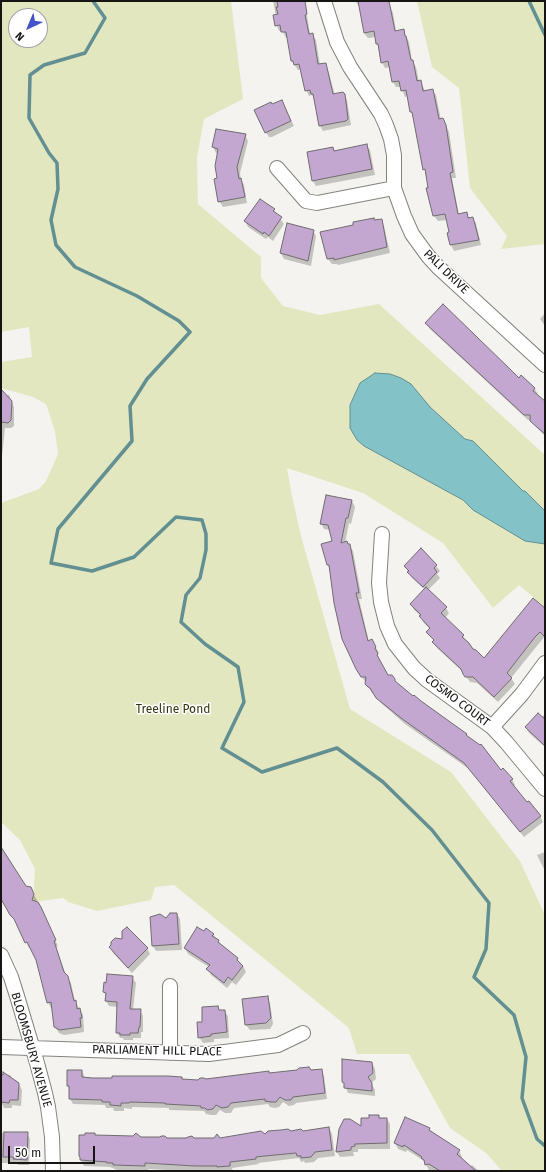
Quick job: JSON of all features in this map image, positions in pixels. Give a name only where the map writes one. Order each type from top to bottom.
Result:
[{"type":"street","name":"PALI DRIVE","points":[[324,1],[337,42],[350,67],[381,114],[386,125],[394,154],[394,188],[412,234],[428,256],[545,365]]},
{"type":"street","points":[[277,168],[306,201],[317,203],[394,188]]},
{"type":"street","name":"COSMO COURT","points":[[382,534],[379,583],[381,602],[387,626],[395,644],[414,668],[426,680],[492,727],[545,789]]},
{"type":"street","points":[[492,727],[522,694],[545,663]]},
{"type":"street","name":"BLOOMSBURY AVENUE","points":[[1,955],[11,978],[48,1107],[52,1137],[52,1171]]},
{"type":"street","points":[[170,986],[170,1053]]},
{"type":"street","name":"PARLIAMENT HILL PLACE","points":[[1,1047],[209,1054],[278,1045],[303,1033]]},
{"type":"green space","name":"Treeline Pond","points":[[1,1],[231,1],[243,99],[204,119],[197,157],[198,204],[261,257],[261,278],[283,306],[320,315],[379,304],[545,455],[545,607],[519,585],[493,608],[443,543],[363,493],[287,468],[301,536],[350,709],[451,772],[520,861],[545,915],[545,1171],[502,1171],[486,1153],[450,1128],[409,1054],[357,1054],[349,1028],[174,885],[155,887],[151,900],[97,911],[68,902],[63,898],[33,902],[35,869],[20,840],[1,822],[1,503],[39,489],[46,481],[58,454],[55,431],[46,404],[33,397],[1,388],[1,362],[32,357],[29,327],[1,332]]},
{"type":"green space","points":[[417,1],[545,1],[545,244],[501,249],[507,236],[470,188],[459,88],[432,67]]},
{"type":"water","points":[[375,373],[390,374],[411,384],[430,407],[465,439],[473,441],[545,511],[545,544],[525,541],[473,510],[463,500],[364,446],[357,440],[350,428],[350,405],[360,383]]},
{"type":"building","points":[[277,1],[305,1],[307,14],[305,15],[309,34],[313,33],[318,64],[326,63],[333,94],[343,92],[345,94],[348,119],[346,121],[319,126],[313,94],[311,94],[310,90],[305,91],[299,64],[294,65],[293,61],[291,61],[286,32],[281,32],[280,25],[275,26],[273,15],[278,14],[276,7],[278,7]]},
{"type":"building","points":[[358,1],[389,1],[395,31],[404,29],[411,60],[413,60],[417,81],[421,80],[423,91],[433,89],[439,119],[443,118],[446,125],[453,172],[450,173],[458,214],[467,212],[468,218],[473,217],[479,240],[450,245],[445,214],[433,216],[426,188],[428,188],[425,169],[423,170],[412,112],[410,112],[406,90],[401,91],[399,81],[392,82],[388,61],[381,63],[374,31],[364,33]]},
{"type":"building","points":[[282,100],[291,121],[265,133],[254,110],[271,102],[272,104]]},
{"type":"building","points":[[216,129],[246,134],[237,167],[245,197],[218,202],[214,179],[217,178],[215,166],[218,149],[212,147]]},
{"type":"building","points":[[367,144],[372,169],[312,181],[307,152],[333,147],[334,151]]},
{"type":"building","points":[[260,199],[275,209],[273,211],[282,217],[269,236],[264,232],[263,234],[244,221]]},
{"type":"building","points":[[374,218],[374,220],[382,219],[387,247],[334,260],[334,258],[327,259],[320,232],[353,225],[353,222]]},
{"type":"building","points":[[287,223],[314,230],[308,261],[280,253]]},
{"type":"building","points":[[443,304],[519,378],[521,375],[535,388],[533,391],[545,401],[545,434],[530,421],[530,415],[524,415],[425,323]]},
{"type":"building","points":[[1,389],[12,401],[11,420],[8,423],[1,422]]},
{"type":"building","points":[[326,495],[352,500],[348,518],[346,518],[341,543],[347,541],[348,544],[350,544],[359,593],[356,593],[368,641],[372,639],[376,647],[377,655],[388,675],[392,675],[395,681],[413,696],[414,695],[480,745],[481,744],[501,770],[503,768],[513,779],[510,781],[541,816],[520,832],[464,763],[401,718],[376,698],[370,688],[365,684],[366,677],[361,677],[356,669],[342,639],[334,603],[329,565],[327,565],[321,544],[332,541],[328,525],[320,524]]},
{"type":"building","points":[[421,548],[437,565],[434,568],[437,572],[423,587],[407,572],[409,571],[404,566]]},
{"type":"building","points":[[426,587],[447,607],[441,613],[464,635],[462,637],[473,649],[484,658],[533,598],[545,608],[545,637],[540,632],[535,637],[507,673],[512,678],[494,697],[473,677],[465,677],[461,669],[432,642],[434,640],[426,632],[430,628],[419,616],[421,615],[410,604]]},
{"type":"building","points":[[538,713],[545,719],[545,746],[525,727]]},
{"type":"building","points":[[1,847],[26,886],[31,887],[34,894],[32,900],[38,902],[41,907],[56,940],[54,941],[64,972],[68,976],[74,1001],[76,1000],[77,1009],[80,1008],[82,1018],[80,1018],[81,1027],[60,1030],[54,1027],[51,1002],[47,1003],[36,960],[27,942],[25,943],[14,919],[1,899]]},
{"type":"building","points":[[170,913],[177,913],[179,944],[152,946],[150,917],[160,914],[166,918]]},
{"type":"building","points":[[127,927],[148,948],[128,968],[109,947],[115,938],[122,939],[122,931]]},
{"type":"building","points":[[197,927],[204,931],[206,928],[214,934],[212,936],[219,940],[218,942],[238,958],[237,960],[243,966],[232,980],[228,977],[224,983],[206,969],[210,965],[184,948]]},
{"type":"building","points":[[107,974],[133,976],[130,1009],[141,1009],[140,1027],[138,1033],[120,1035],[120,1033],[116,1033],[117,1002],[105,1001],[106,993],[103,992]]},
{"type":"building","points":[[268,996],[271,1018],[266,1023],[245,1025],[242,999]]},
{"type":"building","points":[[218,1006],[219,1010],[225,1010],[227,1032],[211,1034],[211,1036],[198,1038],[197,1022],[202,1022],[202,1007]]},
{"type":"building","points":[[342,1059],[372,1062],[373,1073],[368,1077],[372,1083],[372,1091],[344,1088],[344,1083],[342,1082]]},
{"type":"building","points":[[309,1067],[311,1070],[322,1069],[325,1093],[293,1097],[291,1100],[285,1100],[280,1097],[276,1102],[265,1101],[265,1099],[231,1103],[228,1107],[222,1108],[216,1105],[213,1109],[207,1110],[205,1108],[201,1108],[201,1106],[165,1103],[130,1102],[121,1103],[121,1106],[110,1105],[110,1102],[102,1102],[102,1100],[69,1099],[69,1086],[67,1086],[67,1070],[82,1070],[82,1077],[93,1078],[112,1078],[112,1076],[168,1076],[198,1080],[200,1078],[206,1079],[269,1071],[269,1073]]},
{"type":"building","points":[[3,1072],[19,1083],[18,1100],[10,1100],[9,1103],[1,1102],[1,1075],[3,1075]]},
{"type":"building","points":[[369,1115],[379,1115],[379,1118],[387,1118],[387,1143],[355,1144],[355,1146],[351,1147],[351,1150],[336,1152],[339,1129],[344,1119],[350,1119],[361,1126],[361,1118],[369,1118]]},
{"type":"building","points":[[405,1117],[430,1128],[429,1130],[460,1150],[457,1154],[476,1171],[440,1171],[429,1164],[425,1165],[424,1160],[421,1158],[422,1157],[404,1145],[403,1147],[394,1143]]},
{"type":"building","points":[[329,1127],[332,1150],[315,1152],[311,1157],[301,1158],[301,1156],[297,1156],[296,1153],[265,1156],[256,1157],[256,1159],[230,1162],[230,1166],[217,1167],[145,1163],[145,1166],[113,1165],[113,1163],[107,1162],[80,1160],[79,1156],[79,1135],[85,1135],[85,1133],[95,1133],[95,1135],[133,1136],[136,1133],[141,1137],[165,1136],[167,1138],[186,1138],[192,1136],[194,1138],[214,1138],[217,1134],[220,1138],[261,1131],[265,1134],[268,1131],[288,1129],[291,1131],[301,1129],[303,1131]]},
{"type":"building","points":[[4,1132],[28,1132],[27,1160],[13,1159],[14,1157],[3,1157]]},
{"type":"waterway","points":[[93,1],[105,18],[85,53],[44,65],[30,75],[29,118],[49,153],[57,163],[58,189],[51,220],[56,245],[75,267],[137,296],[179,321],[190,332],[147,379],[130,406],[132,441],[58,529],[51,563],[92,571],[134,557],[176,517],[202,520],[206,534],[206,550],[200,578],[186,595],[181,622],[205,644],[238,667],[244,702],[222,748],[262,772],[337,748],[383,782],[432,830],[489,903],[486,949],[474,977],[514,1015],[526,1057],[522,1098],[537,1139],[545,1146]]},
{"type":"waterway","points":[[529,1],[545,35]]}]
